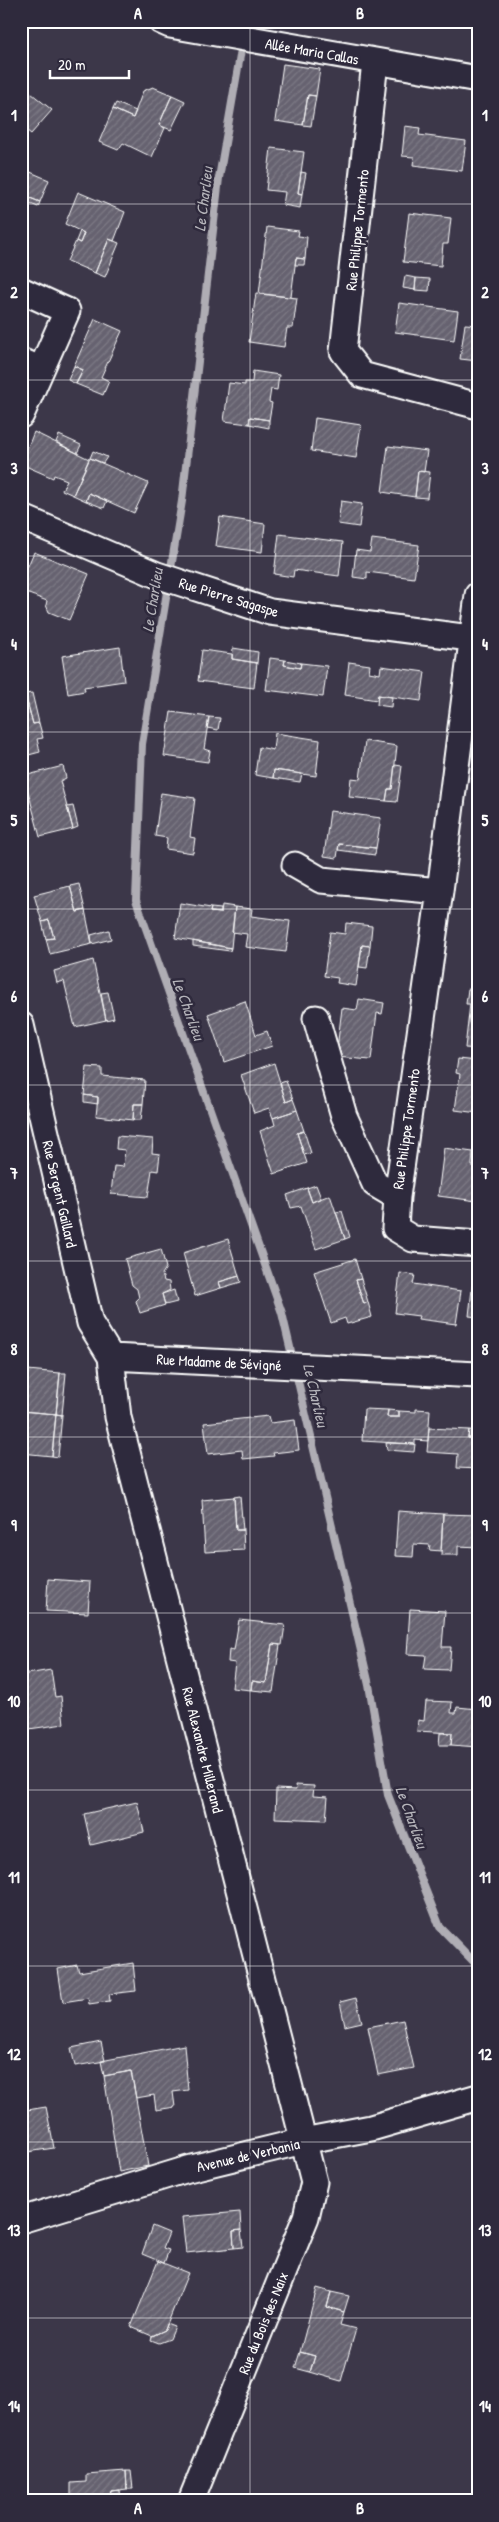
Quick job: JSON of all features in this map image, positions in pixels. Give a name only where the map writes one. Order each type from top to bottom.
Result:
[{"type":"street","name":"Allée Maria Callas","points":[[161,21],[375,62]]},
{"type":"street","points":[[375,62],[478,79]]},
{"type":"street","name":"Rue Philippe Tormento","points":[[375,62],[343,351],[362,375],[470,402],[478,406]]},
{"type":"street","points":[[21,290],[67,311],[31,365],[21,415]]},
{"type":"street","name":"Rue Pierre Sagaspe","points":[[21,517],[157,575],[270,612],[475,639]]},
{"type":"street","name":"Rue Philippe Tormento","points":[[316,1018],[348,1124],[375,1184],[396,1197],[475,639],[478,595]]},
{"type":"street","points":[[294,865],[321,880],[440,891]]},
{"type":"street","name":"Rue Sergent Gaillard","points":[[21,1025],[90,1324],[111,1357]]},
{"type":"street","points":[[396,1197],[395,1228],[413,1239],[478,1244]]},
{"type":"street","name":"Rue Madame de Sévigné","points":[[111,1357],[478,1375]]},
{"type":"street","name":"Rue Alexandre Millerand","points":[[111,1357],[118,1417],[302,2141]]},
{"type":"street","name":"Avenue de Verbania","points":[[21,2220],[188,2169],[302,2141],[372,2128],[478,2098]]},
{"type":"street","name":"Rue du Bois des Naix","points":[[192,2501],[306,2217],[314,2182],[302,2141]]},
{"type":"building","points":[[283,64],[320,69],[316,96],[308,95],[303,125],[275,121]]},
{"type":"building","points":[[21,77],[30,84],[26,89],[21,85]]},
{"type":"building","points":[[21,85],[52,110],[31,134],[21,126]]},
{"type":"building","points":[[153,87],[172,95],[159,125],[165,128],[152,157],[123,143],[118,150],[99,142],[113,109],[133,118],[143,91]]},
{"type":"building","points":[[172,95],[185,101],[171,130],[159,125]]},
{"type":"building","points":[[308,95],[316,96],[311,126],[303,125]]},
{"type":"building","points":[[116,103],[136,111],[133,118],[113,109]]},
{"type":"building","points":[[405,126],[420,128],[419,135],[466,141],[462,171],[413,165],[414,157],[402,156]]},
{"type":"building","points":[[271,148],[304,152],[298,193],[302,194],[300,208],[283,205],[285,192],[266,190]]},
{"type":"building","points":[[21,168],[49,180],[40,202],[25,196],[23,201],[21,201]]},
{"type":"building","points":[[301,172],[306,173],[302,194],[298,193]]},
{"type":"building","points":[[78,192],[125,212],[114,241],[109,239],[95,273],[67,261],[76,241],[80,243],[84,233],[65,224]]},
{"type":"building","points":[[25,196],[40,202],[38,207],[23,201]]},
{"type":"building","points":[[409,213],[451,218],[448,244],[443,244],[441,266],[403,262]]},
{"type":"building","points":[[267,227],[299,231],[298,236],[307,237],[305,259],[296,258],[291,297],[259,294]]},
{"type":"building","points":[[80,231],[84,233],[80,243],[76,241]]},
{"type":"building","points":[[109,239],[119,243],[105,277],[95,273]]},
{"type":"building","points":[[296,258],[305,259],[304,265],[295,265]]},
{"type":"building","points":[[405,276],[416,278],[415,290],[403,288]]},
{"type":"building","points":[[416,278],[430,279],[429,291],[415,290]]},
{"type":"building","points":[[256,293],[297,298],[293,328],[287,328],[284,347],[249,342]]},
{"type":"building","points":[[399,303],[458,311],[454,340],[395,332]]},
{"type":"building","points":[[95,319],[122,331],[101,377],[109,381],[103,395],[76,384],[83,370],[74,366]]},
{"type":"building","points":[[465,324],[478,325],[478,361],[460,359]]},
{"type":"building","points":[[74,366],[83,370],[76,384],[68,380]]},
{"type":"building","points":[[253,371],[279,375],[277,390],[271,389],[269,402],[272,403],[269,420],[250,417],[249,424],[224,421],[229,383],[245,385],[245,382],[252,382]]},
{"type":"building","points":[[250,417],[269,420],[269,428],[249,424]]},
{"type":"building","points":[[315,418],[361,425],[356,458],[311,451]]},
{"type":"building","points":[[34,432],[89,459],[73,495],[62,490],[67,480],[54,475],[53,478],[21,464]]},
{"type":"building","points":[[59,435],[81,445],[77,453],[56,442]]},
{"type":"building","points":[[388,446],[427,451],[424,472],[418,471],[415,497],[382,492]]},
{"type":"building","points":[[93,451],[107,457],[103,463],[90,458]]},
{"type":"building","points":[[90,458],[148,483],[134,513],[89,493],[86,501],[73,495]]},
{"type":"building","points":[[418,471],[430,472],[427,498],[415,497]]},
{"type":"building","points":[[89,493],[107,501],[104,508],[86,501]]},
{"type":"building","points":[[341,501],[362,504],[359,527],[338,524]]},
{"type":"building","points":[[220,517],[265,524],[262,552],[216,546]]},
{"type":"building","points":[[279,534],[343,542],[339,576],[294,570],[293,577],[274,574]]},
{"type":"building","points":[[372,539],[419,545],[414,578],[367,572],[367,579],[353,577],[356,550],[370,552]]},
{"type":"building","points":[[34,552],[89,574],[69,620],[49,612],[46,605],[47,601],[21,591],[21,582]]},
{"type":"building","points":[[120,647],[124,681],[84,687],[85,691],[68,694],[62,656]]},
{"type":"building","points":[[233,648],[258,652],[257,663],[232,659]]},
{"type":"building","points":[[202,650],[232,654],[232,659],[257,663],[254,688],[198,681]]},
{"type":"building","points":[[270,658],[285,660],[284,665],[300,668],[301,663],[327,666],[323,697],[266,690]]},
{"type":"building","points":[[285,660],[301,663],[300,668],[284,665]]},
{"type":"building","points":[[349,662],[370,665],[369,672],[380,674],[381,666],[425,672],[421,701],[378,695],[377,700],[345,695]]},
{"type":"building","points":[[32,693],[39,723],[33,724],[25,694]]},
{"type":"building","points":[[25,694],[33,724],[39,723],[43,738],[37,739],[40,752],[21,757],[21,695]]},
{"type":"building","points":[[378,695],[392,697],[391,707],[377,705]]},
{"type":"building","points":[[171,712],[209,717],[204,749],[210,751],[208,762],[164,756]]},
{"type":"building","points":[[209,717],[220,718],[218,730],[207,728]]},
{"type":"building","points":[[275,733],[320,740],[316,776],[274,770],[273,778],[255,775],[259,747],[273,750]]},
{"type":"building","points":[[365,741],[397,746],[392,789],[388,789],[386,801],[349,797],[351,778],[360,779]]},
{"type":"building","points":[[395,765],[402,766],[397,802],[386,801],[388,789],[392,789]]},
{"type":"building","points":[[63,766],[66,778],[60,781],[73,829],[40,837],[24,776]]},
{"type":"building","points":[[274,770],[302,774],[300,782],[273,778]]},
{"type":"building","points":[[161,793],[195,798],[190,837],[195,838],[193,853],[166,849],[167,838],[155,836]]},
{"type":"building","points":[[73,806],[78,827],[73,829],[67,807]]},
{"type":"building","points":[[330,811],[381,818],[376,848],[339,844],[337,858],[324,856]]},
{"type":"building","points":[[339,844],[376,848],[375,855],[338,850]]},
{"type":"building","points":[[79,884],[85,910],[77,912],[70,886]]},
{"type":"building","points":[[70,886],[77,912],[85,910],[92,944],[50,954],[46,939],[54,938],[49,920],[42,922],[34,895]]},
{"type":"building","points":[[180,903],[211,908],[210,912],[221,913],[222,905],[235,907],[231,948],[175,938]]},
{"type":"building","points":[[235,907],[252,909],[251,916],[290,921],[286,952],[245,947],[247,934],[232,932]]},
{"type":"building","points":[[211,908],[221,909],[221,913],[210,912]]},
{"type":"building","points":[[49,920],[54,938],[46,939],[42,922]]},
{"type":"building","points":[[346,923],[372,926],[370,946],[362,945],[356,986],[337,983],[338,978],[324,976],[330,932],[345,934]]},
{"type":"building","points":[[109,930],[111,939],[92,944],[91,935]]},
{"type":"building","points":[[193,941],[231,948],[230,951],[193,946]]},
{"type":"building","points":[[362,945],[370,946],[367,968],[359,967]]},
{"type":"building","points":[[93,960],[106,1020],[75,1027],[64,981],[57,983],[54,971]]},
{"type":"building","points":[[468,989],[478,990],[478,1049],[465,1048],[470,1004],[466,1004]]},
{"type":"building","points":[[108,992],[114,1018],[106,1020],[101,993]]},
{"type":"building","points":[[359,999],[384,1003],[382,1014],[377,1013],[371,1060],[336,1057],[342,1008],[357,1010]]},
{"type":"building","points":[[245,1001],[256,1035],[267,1031],[272,1046],[224,1062],[208,1014]]},
{"type":"building","points":[[458,1059],[478,1061],[478,1113],[455,1110],[460,1074],[456,1073]]},
{"type":"building","points":[[274,1063],[286,1102],[293,1099],[297,1110],[273,1118],[269,1108],[254,1113],[241,1075]]},
{"type":"building","points":[[87,1067],[102,1068],[102,1076],[145,1080],[143,1104],[134,1104],[133,1120],[96,1116],[98,1097],[84,1095]]},
{"type":"building","points":[[286,1081],[293,1099],[286,1102],[280,1083]]},
{"type":"building","points":[[84,1095],[98,1097],[98,1104],[84,1102]]},
{"type":"building","points":[[134,1104],[143,1104],[141,1120],[133,1120]]},
{"type":"building","points":[[297,1110],[304,1131],[297,1133],[307,1163],[274,1174],[260,1131],[275,1125],[273,1118]]},
{"type":"building","points":[[304,1131],[311,1153],[304,1155],[297,1133]]},
{"type":"building","points":[[117,1136],[153,1139],[152,1153],[160,1154],[158,1171],[152,1170],[148,1197],[111,1194],[114,1166],[123,1167],[125,1150],[116,1149]]},
{"type":"building","points":[[444,1148],[473,1152],[472,1166],[478,1166],[477,1201],[438,1196]]},
{"type":"building","points":[[316,1185],[321,1198],[312,1202],[307,1188]]},
{"type":"building","points":[[307,1188],[312,1202],[330,1195],[345,1239],[316,1249],[301,1206],[291,1208],[287,1195]]},
{"type":"building","points":[[342,1211],[350,1237],[345,1239],[336,1212]]},
{"type":"building","points":[[228,1239],[239,1276],[219,1282],[221,1288],[195,1296],[183,1253]]},
{"type":"building","points":[[161,1249],[166,1268],[162,1274],[164,1281],[169,1282],[170,1290],[162,1294],[165,1305],[140,1313],[136,1301],[139,1298],[137,1289],[132,1285],[125,1259]]},
{"type":"building","points":[[355,1259],[361,1279],[356,1280],[364,1304],[368,1302],[372,1317],[347,1324],[345,1318],[331,1323],[314,1272]]},
{"type":"building","points":[[400,1273],[415,1275],[413,1284],[461,1291],[456,1324],[418,1319],[419,1316],[395,1313]]},
{"type":"building","points":[[239,1276],[241,1282],[221,1288],[219,1282]]},
{"type":"building","points":[[361,1279],[368,1302],[364,1304],[356,1280]]},
{"type":"building","points":[[473,1280],[478,1281],[478,1317],[469,1316]]},
{"type":"building","points":[[174,1290],[177,1302],[165,1305],[162,1294]]},
{"type":"building","points":[[28,1370],[60,1373],[56,1414],[21,1411],[21,1396],[26,1397]]},
{"type":"building","points":[[60,1373],[66,1373],[62,1415],[56,1414]]},
{"type":"building","points":[[364,1409],[388,1410],[387,1417],[399,1417],[399,1411],[416,1412],[416,1409],[430,1410],[428,1441],[415,1440],[415,1444],[362,1441]]},
{"type":"building","points":[[388,1410],[399,1411],[399,1417],[387,1417]]},
{"type":"building","points":[[21,1411],[56,1414],[52,1456],[21,1453]]},
{"type":"building","points":[[56,1414],[62,1415],[58,1457],[52,1456]]},
{"type":"building","points":[[268,1416],[270,1423],[295,1420],[299,1450],[273,1453],[274,1456],[243,1459],[242,1450],[208,1454],[204,1423]]},
{"type":"building","points":[[429,1428],[469,1430],[468,1438],[478,1438],[478,1469],[457,1468],[458,1454],[427,1452]]},
{"type":"building","points":[[469,1430],[478,1431],[478,1438],[468,1438]]},
{"type":"building","points":[[386,1443],[415,1444],[414,1452],[387,1450]]},
{"type":"building","points":[[240,1496],[243,1530],[236,1530],[234,1497]]},
{"type":"building","points":[[234,1497],[236,1530],[243,1530],[244,1550],[205,1552],[202,1500]]},
{"type":"building","points":[[398,1511],[443,1514],[441,1551],[429,1550],[430,1545],[414,1544],[413,1557],[395,1556]]},
{"type":"building","points":[[443,1514],[478,1515],[478,1547],[458,1546],[458,1555],[441,1555]]},
{"type":"building","points":[[48,1579],[90,1582],[88,1613],[46,1611]]},
{"type":"building","points":[[410,1609],[445,1611],[442,1647],[451,1647],[449,1670],[424,1669],[426,1655],[407,1654]]},
{"type":"building","points":[[239,1620],[285,1625],[282,1645],[272,1644],[266,1683],[252,1681],[251,1690],[232,1688],[235,1663],[228,1662],[229,1649],[234,1650]]},
{"type":"building","points":[[272,1644],[280,1645],[273,1692],[251,1690],[252,1681],[266,1683]]},
{"type":"building","points":[[51,1670],[55,1697],[61,1696],[64,1724],[29,1729],[21,1675]]},
{"type":"building","points":[[426,1701],[452,1702],[451,1713],[456,1713],[457,1707],[478,1709],[478,1747],[451,1745],[452,1733],[417,1731],[418,1720],[424,1721]]},
{"type":"building","points":[[440,1733],[452,1733],[451,1745],[439,1745]]},
{"type":"building","points":[[295,1785],[314,1786],[313,1796],[328,1797],[326,1820],[275,1818],[276,1789],[296,1790]]},
{"type":"building","points":[[137,1802],[144,1832],[91,1845],[84,1814]]},
{"type":"building","points":[[133,1963],[136,1991],[109,1994],[110,2001],[89,2004],[88,1998],[63,2002],[58,1969],[77,1965],[79,1972]]},
{"type":"building","points":[[356,1998],[362,2022],[345,2026],[340,2002]]},
{"type":"building","points":[[403,2020],[414,2068],[378,2075],[368,2027]]},
{"type":"building","points":[[101,2042],[105,2061],[75,2066],[71,2048]]},
{"type":"building","points":[[184,2045],[188,2090],[173,2092],[175,2107],[156,2110],[154,2095],[136,2098],[131,2071],[104,2076],[101,2061]]},
{"type":"building","points":[[131,2071],[148,2166],[119,2172],[104,2076]]},
{"type":"building","points":[[46,2107],[54,2148],[21,2153],[21,2111]]},
{"type":"building","points":[[240,2212],[241,2230],[233,2231],[234,2248],[186,2253],[182,2217]]},
{"type":"building","points":[[152,2226],[169,2233],[163,2248],[169,2250],[164,2263],[142,2254]]},
{"type":"building","points":[[241,2230],[243,2247],[234,2248],[233,2231]]},
{"type":"building","points":[[158,2261],[188,2273],[165,2330],[152,2336],[131,2327]]},
{"type":"building","points":[[317,2288],[331,2292],[327,2307],[344,2312],[340,2325],[356,2329],[341,2381],[310,2372],[315,2356],[300,2352]]},
{"type":"building","points":[[331,2292],[349,2296],[344,2312],[327,2307]]},
{"type":"building","points":[[167,2324],[175,2327],[170,2339],[159,2343],[151,2340],[152,2336],[165,2330]]},
{"type":"building","points":[[300,2352],[315,2356],[310,2372],[295,2368]]},
{"type":"building","points":[[126,2471],[127,2489],[111,2491],[109,2501],[71,2501],[71,2483],[86,2482],[86,2474]]},
{"type":"building","points":[[126,2471],[131,2471],[133,2489],[127,2489]]},
{"type":"building","points":[[119,2490],[120,2501],[109,2501],[111,2491]]},
{"type":"waterway","name":"Le Charlieu","points":[[246,21],[219,178],[182,501],[142,744],[136,900],[282,1313],[369,1685],[388,1795],[440,1927],[478,1966]]}]
